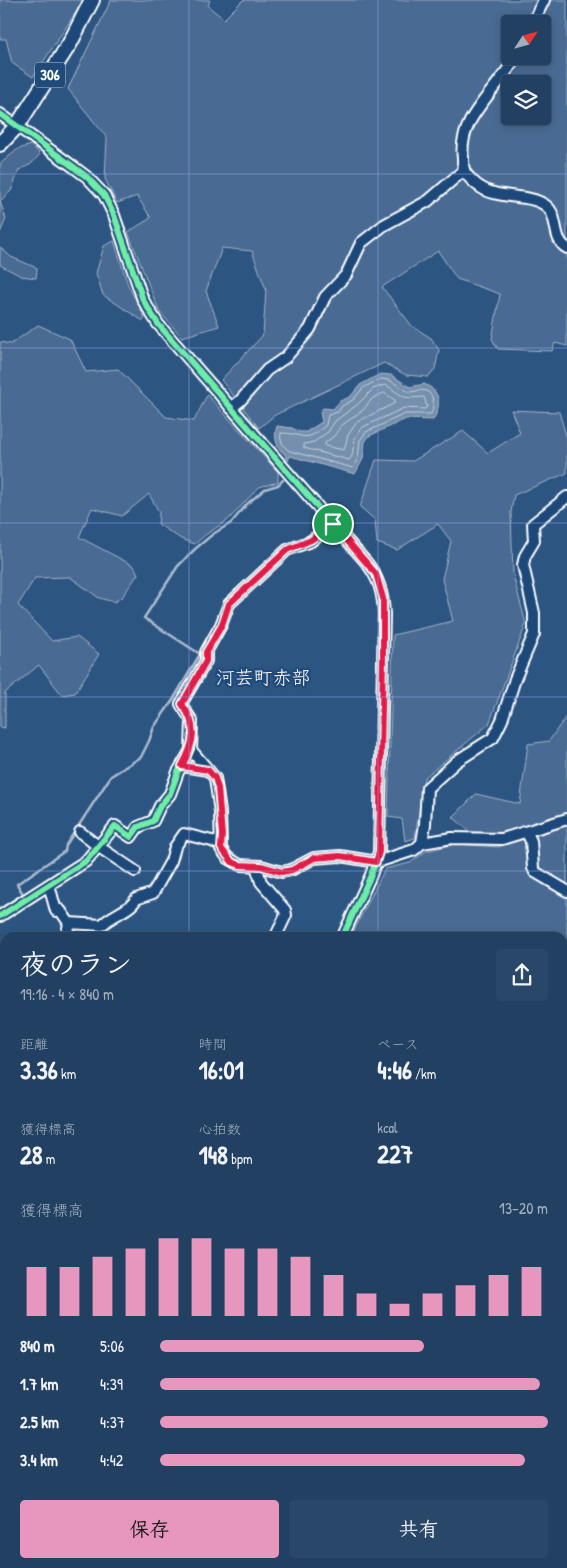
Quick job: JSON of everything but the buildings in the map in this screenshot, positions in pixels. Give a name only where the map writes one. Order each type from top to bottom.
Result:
[{"type":"highway","name":"306","points":[[0,144],[17,126],[70,43],[92,0]]},
{"type":"street","points":[[536,15],[544,0]]},
{"type":"street","points":[[510,65],[469,124],[461,147],[464,170],[480,187],[501,195],[546,205],[552,212],[560,241],[567,248]]},
{"type":"street","points":[[0,114],[82,173],[104,195],[114,215],[143,300],[158,324],[376,574],[383,598],[379,852],[345,932]]},
{"type":"street","points":[[231,408],[240,401],[267,370],[286,357],[310,329],[325,297],[346,275],[361,243],[384,225],[428,201],[464,170]]},
{"type":"street","points":[[422,843],[427,788],[457,760],[493,738],[502,720],[515,679],[534,634],[533,604],[523,569],[525,556],[534,541],[533,524],[567,496]]},
{"type":"street","points":[[0,916],[86,861],[115,826],[131,837],[138,827],[153,821],[160,806],[170,794],[191,750],[192,721],[182,704],[206,661],[206,652],[222,625],[229,604],[287,550],[311,540],[333,524]]},
{"type":"street","points":[[191,750],[215,778],[218,788],[222,835],[221,845],[224,853],[232,862],[240,865],[261,866],[282,872],[292,870],[314,858],[340,856],[376,862],[414,850],[422,843],[452,838],[502,840],[567,819]]},
{"type":"street","points":[[182,766],[208,770]]},
{"type":"street","points":[[80,832],[135,871]]},
{"type":"street","points":[[527,833],[531,841],[532,868],[535,872],[567,891]]},
{"type":"street","points":[[69,923],[102,925],[111,916],[134,903],[136,899],[153,893],[172,861],[175,847],[184,834],[221,845]]},
{"type":"street","points":[[256,866],[261,882],[285,910],[286,915],[278,932]]},
{"type":"street","points":[[49,885],[56,911],[60,910],[69,923],[67,932]]},
{"type":"shaded area","points":[[0,0],[84,0],[33,77],[12,63],[6,39],[0,39]]},
{"type":"shaded area","points":[[111,0],[210,0],[208,6],[224,19],[243,0],[567,0],[567,346],[555,343],[552,351],[498,349],[492,339],[500,294],[457,279],[438,251],[382,287],[412,326],[431,338],[439,350],[435,369],[428,377],[406,375],[384,363],[275,415],[259,428],[221,380],[263,335],[266,290],[252,251],[222,248],[206,291],[219,326],[182,337],[159,311],[128,232],[151,218],[137,196],[117,203],[105,179],[107,138],[68,89]]},
{"type":"shaded area","points":[[31,145],[40,154],[31,164],[19,170],[11,191],[0,201],[0,164],[18,149]]},
{"type":"shaded area","points":[[0,201],[6,219],[0,233]]},
{"type":"shaded area","points":[[114,241],[128,285],[145,318],[143,321],[103,295],[96,273],[104,246]]},
{"type":"shaded area","points":[[0,247],[11,257],[37,268],[36,278],[21,276],[0,265]]},
{"type":"shaded area","points":[[38,325],[70,339],[86,372],[118,369],[166,417],[194,421],[207,395],[278,472],[278,482],[259,487],[228,520],[195,544],[181,539],[158,524],[159,512],[149,494],[122,516],[92,508],[79,537],[134,566],[138,574],[122,597],[114,602],[99,598],[70,577],[35,578],[18,605],[52,641],[77,637],[99,654],[75,693],[62,695],[39,665],[5,693],[5,728],[0,727],[0,342],[11,344]]},
{"type":"shaded area","points":[[511,410],[559,412],[567,439],[567,473],[514,495],[511,512],[513,575],[526,624],[489,724],[424,778],[415,838],[405,841],[402,819],[388,817],[393,635],[453,621],[442,579],[451,541],[438,524],[397,550],[377,543],[375,520],[360,507],[376,460],[413,461],[463,431],[488,453],[520,433]]},
{"type":"shaded area","points":[[567,715],[567,814],[507,834],[470,832],[453,817],[476,794],[520,804],[528,744],[549,741]]},
{"type":"shaded area","points":[[567,823],[567,932],[353,932],[385,869],[410,863],[426,851],[456,844],[498,847]]},
{"type":"water","points":[[380,374],[391,375],[410,387],[424,384],[430,387],[437,395],[438,400],[438,410],[433,420],[406,419],[369,436],[365,442],[363,459],[355,474],[290,456],[288,461],[285,460],[286,455],[280,450],[277,443],[275,434],[277,426],[306,432],[322,422],[320,412],[323,408],[333,409],[340,401],[350,397],[360,385]]},
{"type":"waterway","points":[[0,909],[23,894],[17,884],[65,851],[66,845],[111,776],[141,757],[154,727],[173,700],[200,654],[144,618],[178,566],[213,534],[231,523],[247,504],[265,489],[278,485],[283,480]]},
{"type":"cycle path","points":[[0,114],[87,177],[104,195],[114,215],[143,300],[158,324],[366,562],[377,580],[383,599],[384,614],[379,852],[371,875],[345,932]]},
{"type":"cycle path","points":[[0,916],[86,861],[115,826],[131,837],[138,827],[153,821],[160,806],[170,794],[178,772],[191,750],[192,721],[181,704],[206,661],[206,652],[221,625],[229,604],[287,550],[311,541],[333,523]]},
{"type":"district","name":"河芸町赤部","points":[[263,677]]},
{"type":"route","points":[[333,524],[376,574],[383,598],[379,852],[376,862],[340,856],[314,858],[292,870],[282,872],[261,866],[240,865],[232,862],[221,848],[222,835],[218,788],[215,778],[208,770],[182,766],[191,750],[192,721],[182,704],[206,661],[206,652],[222,625],[229,604],[287,550],[311,540],[333,524]]}]
